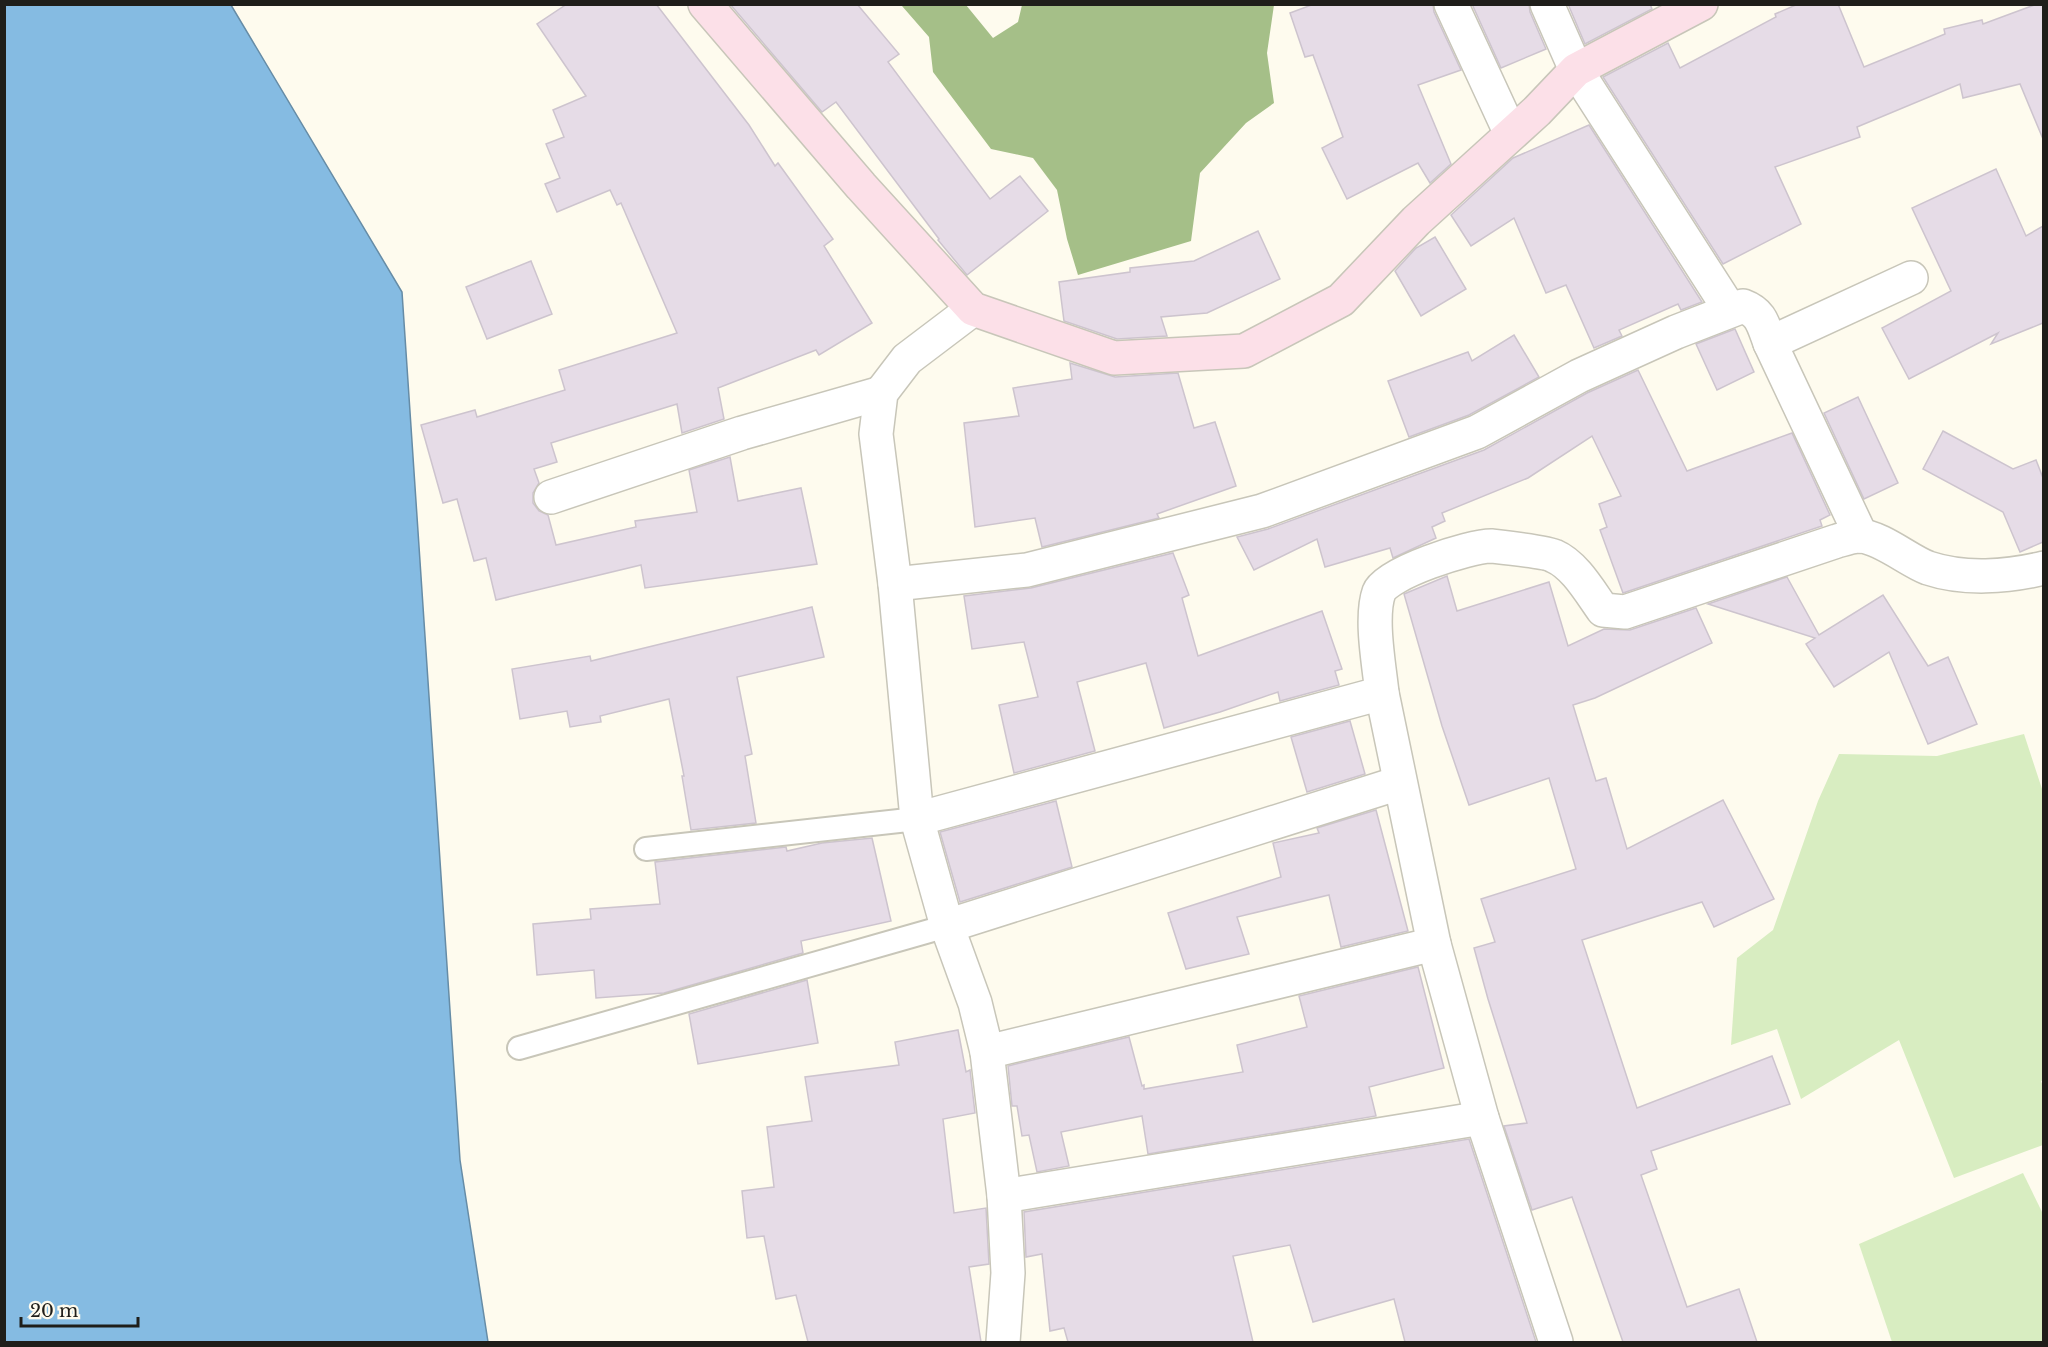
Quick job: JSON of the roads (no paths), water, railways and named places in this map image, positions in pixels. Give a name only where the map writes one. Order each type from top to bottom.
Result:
[{"type":"street","points":[[705,4],[861,186],[973,309],[1114,358],[1244,351],[1341,300],[1416,220],[1538,111],[1575,70],[1701,4]]},
{"type":"street","points":[[1451,4],[1511,134]]},
{"type":"street","points":[[1547,4],[1575,70],[1730,310]]},
{"type":"street","points":[[1770,343],[1911,278]]},
{"type":"street","points":[[895,584],[1027,570],[1262,511],[1477,432],[1579,376],[1743,306],[1753,310],[1759,316],[1861,536]]},
{"type":"street","points":[[973,309],[908,359],[881,393],[876,434],[895,584],[918,819],[947,926],[975,1003],[987,1052],[1004,1196],[1008,1273],[1003,1342]]},
{"type":"street","points":[[551,497],[742,433],[881,393]]},
{"type":"street","points":[[1556,1342],[1482,1118],[1434,944],[1382,693],[1375,609],[1380,590],[1389,580],[1459,551],[1490,546],[1554,555],[1571,568],[1603,610],[1625,612],[1837,541],[1861,536],[1889,547],[1927,567],[1962,575],[2021,574],[2043,568]]},
{"type":"street","points":[[918,819],[1382,693]]},
{"type":"street","points":[[947,926],[1400,783]]},
{"type":"street","points":[[987,1052],[1434,944]]},
{"type":"street","points":[[1004,1196],[1482,1118]]},
{"type":"lane","points":[[646,849],[918,819]]},
{"type":"lane","points":[[519,1048],[947,926]]},
{"type":"water","points":[[5,4],[231,5],[402,292],[460,1160],[488,1342],[5,1342]]}]
